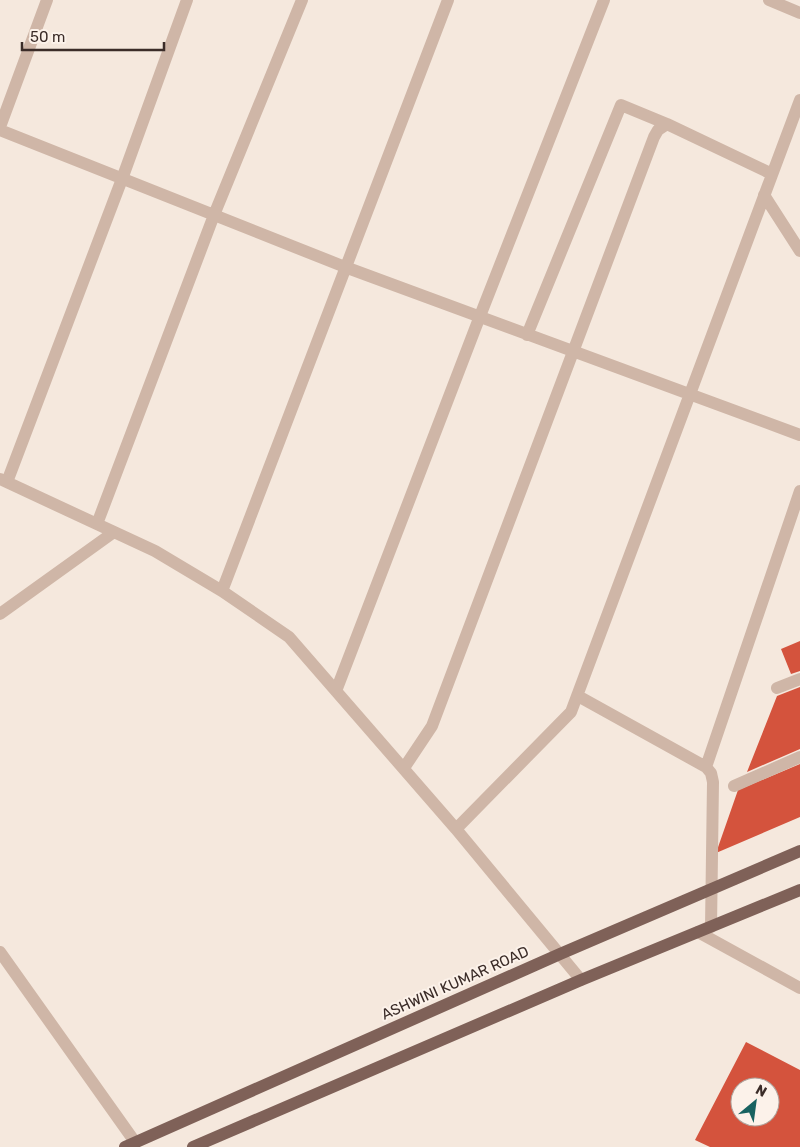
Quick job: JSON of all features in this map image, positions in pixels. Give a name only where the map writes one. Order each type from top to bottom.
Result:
[{"type":"main road","name":"ASHWINI KUMAR ROAD","points":[[130,1145],[560,954],[800,851]]},
{"type":"main road","points":[[194,1147],[581,980],[800,890]]},
{"type":"street","points":[[47,0],[0,129],[345,267],[800,435]]},
{"type":"street","points":[[187,0],[122,179],[4,480],[155,551],[222,590],[288,637],[404,768],[581,980]]},
{"type":"street","points":[[97,524],[214,215],[302,0]]},
{"type":"street","points":[[222,590],[448,0]]},
{"type":"street","points":[[336,691],[604,0]]},
{"type":"street","points":[[769,0],[800,13]]},
{"type":"street","points":[[456,829],[571,712],[800,100]]},
{"type":"street","points":[[528,335],[621,105],[667,124],[772,174]]},
{"type":"street","points":[[404,768],[432,726],[572,350],[654,137],[658,130],[667,124]]},
{"type":"street","points":[[764,195],[800,251]]},
{"type":"street","points":[[706,767],[800,491]]},
{"type":"street","points":[[0,614],[114,532]]},
{"type":"street","points":[[777,688],[800,679]]},
{"type":"street","points":[[578,696],[706,767],[711,773],[713,782],[711,927]]},
{"type":"street","points":[[734,786],[800,757]]},
{"type":"street","points":[[698,932],[800,988]]},
{"type":"street","points":[[0,952],[130,1145]]},
{"type":"building","points":[[800,641],[800,671],[791,674],[781,649]]},
{"type":"building","points":[[800,687],[800,749],[747,772],[777,696]]},
{"type":"building","points":[[800,764],[800,817],[716,853],[738,790]]},
{"type":"building","points":[[746,1042],[800,1070],[800,1147],[710,1147],[695,1140]]}]
